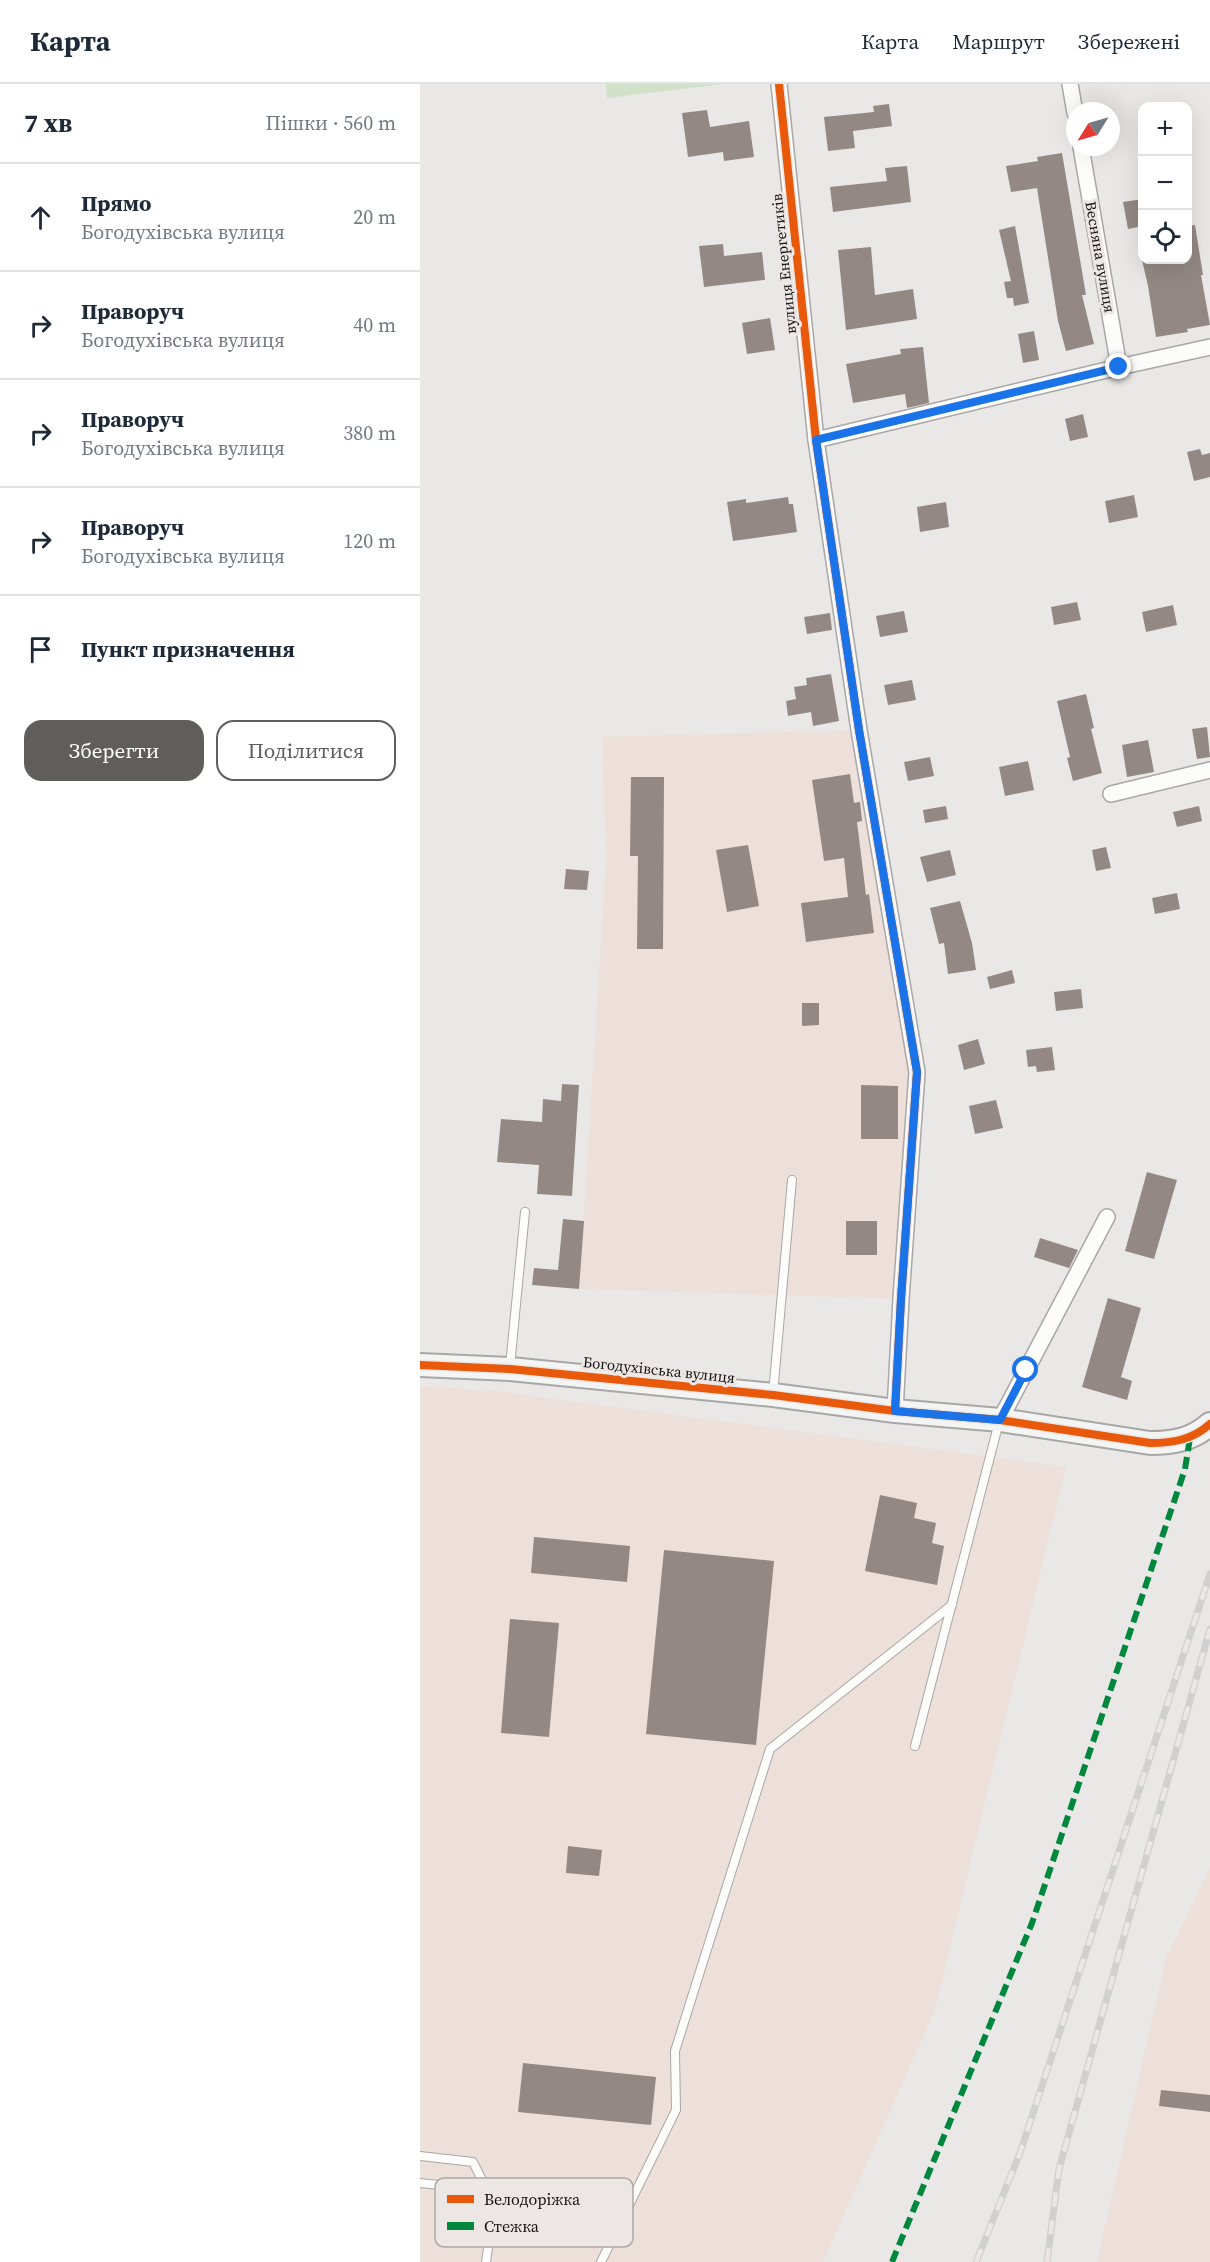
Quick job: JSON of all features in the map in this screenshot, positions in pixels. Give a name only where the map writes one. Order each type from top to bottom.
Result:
[{"type":"street","name":"вулиця Енергетиків","points":[[778,84],[816,440]]},
{"type":"street","points":[[1070,84],[1073,102]]},
{"type":"street","name":"Весняна вулиця","points":[[1083,156],[1119,367]]},
{"type":"street","points":[[895,1411],[917,1072],[859,730],[816,440],[1210,347]]},
{"type":"street","points":[[1111,794],[1210,770]]},
{"type":"street","points":[[1000,1420],[1107,1218]]},
{"type":"street","name":"Богодухівська вулиця","points":[[420,1365],[510,1370],[773,1395],[895,1411],[1000,1420],[1150,1443],[1170,1443],[1190,1438],[1210,1424]]},
{"type":"lane","points":[[773,1395],[792,1180]]},
{"type":"lane","points":[[510,1370],[525,1212]]},
{"type":"lane","points":[[915,1746],[1000,1420]]},
{"type":"lane","points":[[633,2197],[676,2110],[675,2051],[770,1749],[952,1605]]},
{"type":"lane","points":[[420,2156],[473,2162],[481,2178]]},
{"type":"lane","points":[[420,2183],[435,2185]]},
{"type":"lane","points":[[486,2262],[488,2247]]},
{"type":"lane","points":[[601,2262],[608,2247]]},
{"type":"shaded area","points":[[859,730],[917,1072],[901,1299],[579,1289],[606,860],[602,737]]},
{"type":"shaded area","points":[[420,1386],[495,1391],[1066,1467],[935,2010],[823,2262],[420,2262]]},
{"type":"shaded area","points":[[1210,1868],[1210,2262],[1097,2262],[1166,1958]]},
{"type":"green space","points":[[606,84],[724,84],[607,98]]},
{"type":"building","points":[[889,104],[892,126],[853,131],[855,148],[828,151],[824,117],[874,112],[873,106]]},
{"type":"building","points":[[707,110],[710,127],[749,121],[754,157],[724,161],[723,152],[688,157],[682,113]]},
{"type":"building","points":[[1062,153],[1086,295],[1082,295],[1094,344],[1066,351],[1058,321],[1037,188],[1011,192],[1006,166],[1038,161],[1037,157]]},
{"type":"building","points":[[907,166],[911,202],[833,212],[830,187],[887,181],[885,168]]},
{"type":"building","points":[[1138,200],[1138,227],[1128,229],[1123,202]]},
{"type":"building","points":[[1192,225],[1195,225],[1210,325],[1187,329],[1188,332],[1156,337],[1143,264],[1192,264]]},
{"type":"building","points":[[1015,226],[1029,303],[1014,306],[1013,298],[1007,298],[1004,282],[1011,281],[999,230]]},
{"type":"building","points":[[723,244],[724,256],[762,252],[765,280],[704,287],[699,246]]},
{"type":"building","points":[[871,247],[875,295],[913,289],[917,319],[846,330],[838,250]]},
{"type":"building","points":[[770,318],[775,350],[747,354],[742,323]]},
{"type":"building","points":[[1034,331],[1039,360],[1023,363],[1018,334]]},
{"type":"building","points":[[923,347],[929,403],[907,408],[905,394],[853,403],[846,364],[901,354],[900,349]]},
{"type":"building","points":[[1083,414],[1088,437],[1070,441],[1065,419]]},
{"type":"building","points":[[1200,449],[1202,455],[1210,453],[1210,477],[1194,481],[1187,452]]},
{"type":"building","points":[[1134,495],[1138,517],[1109,523],[1105,501]]},
{"type":"building","points":[[788,497],[789,504],[793,504],[797,532],[733,541],[727,502],[746,499],[746,503]]},
{"type":"building","points":[[946,502],[949,527],[920,532],[917,507]]},
{"type":"building","points":[[1077,602],[1081,620],[1054,625],[1051,607]]},
{"type":"building","points":[[1173,605],[1177,625],[1146,632],[1142,612]]},
{"type":"building","points":[[904,611],[908,632],[880,637],[876,616]]},
{"type":"building","points":[[830,613],[832,630],[807,634],[804,617]]},
{"type":"building","points":[[831,674],[839,721],[813,726],[811,712],[788,716],[786,701],[796,699],[794,687],[807,685],[806,678]]},
{"type":"building","points":[[912,680],[916,700],[888,705],[884,685]]},
{"type":"building","points":[[1086,694],[1094,728],[1091,729],[1102,773],[1073,781],[1057,701]]},
{"type":"building","points":[[1207,727],[1210,757],[1197,759],[1192,729]]},
{"type":"building","points":[[1148,740],[1154,772],[1127,777],[1122,745]]},
{"type":"building","points":[[930,757],[934,776],[908,781],[904,762]]},
{"type":"building","points":[[1028,761],[1034,790],[1005,796],[999,767]]},
{"type":"building","points":[[850,774],[854,803],[860,802],[862,821],[857,822],[866,895],[869,894],[874,933],[806,942],[801,903],[848,897],[844,858],[824,861],[812,780]]},
{"type":"building","points":[[631,777],[664,777],[663,949],[637,949],[638,856],[630,856]]},
{"type":"building","points":[[946,806],[948,819],[925,823],[923,810]]},
{"type":"building","points":[[1199,806],[1202,821],[1177,827],[1173,812]]},
{"type":"building","points":[[748,845],[759,906],[727,912],[716,850]]},
{"type":"building","points":[[1106,847],[1111,868],[1096,871],[1092,850]]},
{"type":"building","points":[[950,850],[956,875],[927,882],[920,857]]},
{"type":"building","points":[[566,869],[589,871],[587,890],[564,889]]},
{"type":"building","points":[[1177,893],[1180,909],[1155,914],[1152,898]]},
{"type":"building","points":[[960,901],[972,943],[976,970],[948,974],[944,943],[939,944],[930,908]]},
{"type":"building","points":[[1012,970],[1015,983],[990,989],[987,977]]},
{"type":"building","points":[[1081,989],[1083,1008],[1056,1011],[1054,992]]},
{"type":"building","points":[[802,1003],[819,1003],[819,1025],[802,1026]]},
{"type":"building","points":[[978,1039],[985,1064],[964,1070],[958,1045]]},
{"type":"building","points":[[1052,1047],[1055,1070],[1037,1072],[1036,1066],[1028,1067],[1026,1050]]},
{"type":"building","points":[[562,1084],[579,1085],[572,1196],[537,1194],[539,1165],[497,1162],[501,1119],[542,1122],[543,1099],[561,1101]]},
{"type":"building","points":[[861,1085],[898,1086],[898,1139],[861,1139]]},
{"type":"building","points":[[996,1100],[1003,1128],[975,1134],[969,1106]]},
{"type":"building","points":[[1147,1172],[1177,1180],[1154,1259],[1125,1251]]},
{"type":"building","points":[[563,1219],[584,1221],[579,1289],[532,1285],[534,1268],[558,1270]]},
{"type":"building","points":[[846,1221],[877,1221],[877,1255],[846,1255]]},
{"type":"building","points":[[1040,1238],[1078,1250],[1069,1268],[1034,1257]]},
{"type":"building","points":[[1108,1298],[1141,1308],[1121,1377],[1132,1381],[1127,1400],[1082,1387]]},
{"type":"building","points":[[880,1495],[917,1503],[914,1518],[936,1523],[932,1543],[944,1546],[937,1585],[865,1571]]},
{"type":"building","points":[[534,1537],[630,1546],[627,1582],[531,1573]]},
{"type":"building","points":[[664,1550],[774,1561],[756,1745],[646,1734]]},
{"type":"building","points":[[510,1619],[559,1623],[549,1737],[501,1733]]},
{"type":"building","points":[[568,1846],[602,1850],[599,1876],[566,1873]]},
{"type":"building","points":[[523,2063],[656,2077],[651,2125],[518,2112]]},
{"type":"building","points":[[1161,2090],[1210,2095],[1210,2112],[1159,2106]]},
{"type":"railway","points":[[976,2262],[1020,2153],[1210,1574]]},
{"type":"railway","points":[[1047,2262],[1059,2169],[1210,1629]]},
{"type":"marked path","points":[[892,2262],[1032,1923],[1185,1469],[1190,1438]]},
{"type":"cycle path","points":[[779,84],[816,440],[859,730],[917,1072],[895,1411]]},
{"type":"cycle path","points":[[420,1365],[510,1369],[773,1395],[895,1411],[1000,1420],[1150,1443],[1182,1440],[1210,1424]]},
{"type":"route","points":[[1026,1370],[1000,1420],[895,1411],[917,1072],[859,730],[816,440],[1119,367]]}]
